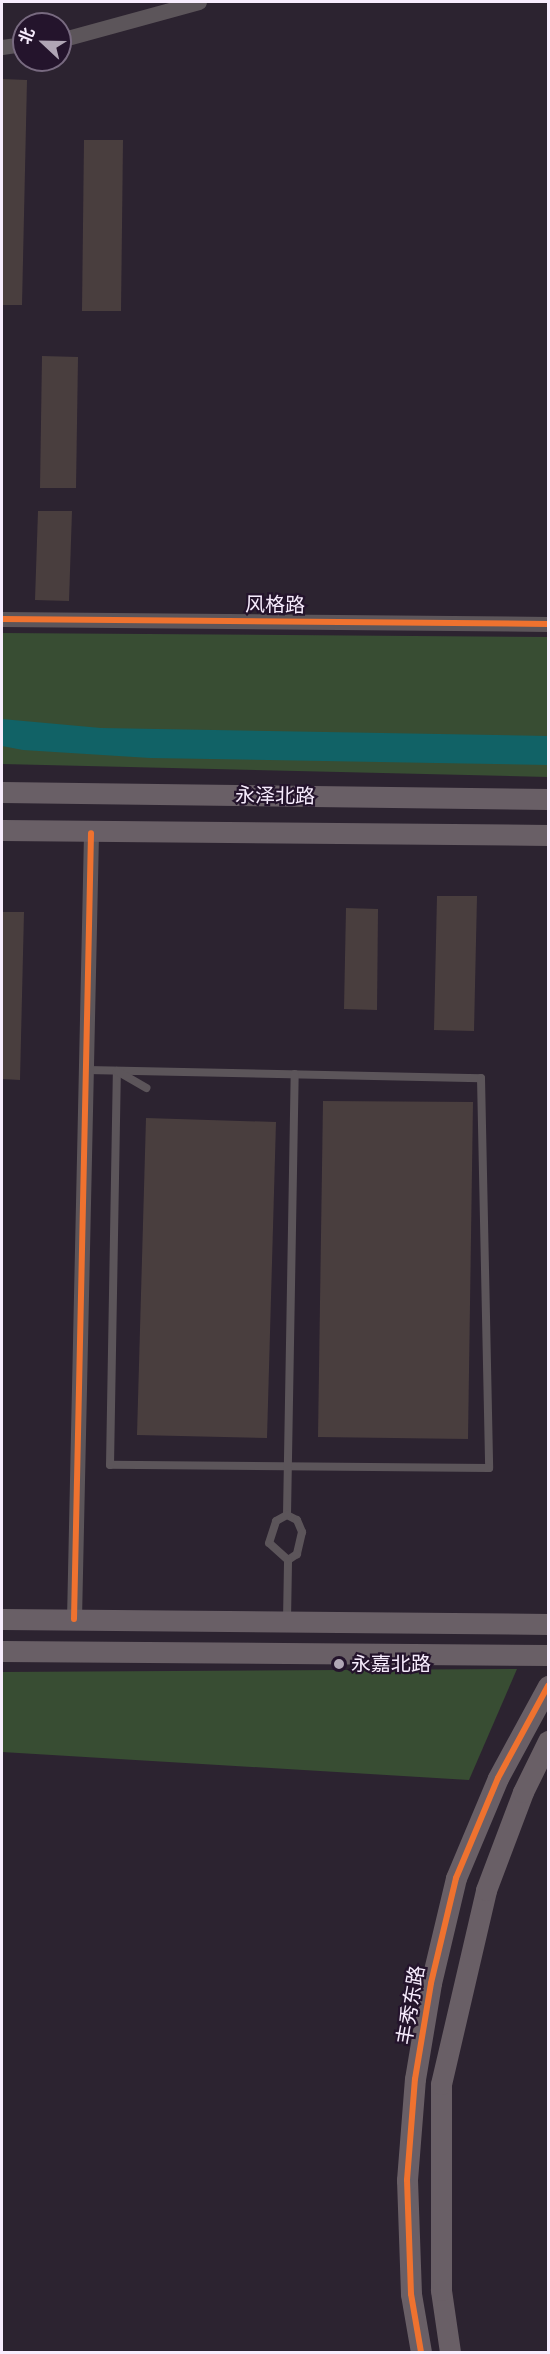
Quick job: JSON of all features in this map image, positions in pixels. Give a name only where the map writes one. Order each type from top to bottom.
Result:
[{"type":"street","points":[[72,37],[199,2]]},
{"type":"street","name":"风格路","points":[[2,619],[549,624]]},
{"type":"street","name":"永泽北路","points":[[2,792],[549,799]]},
{"type":"street","name":"永泽北路","points":[[2,830],[91,833],[549,835]]},
{"type":"street","points":[[74,1619],[91,833]]},
{"type":"street","points":[[2,1619],[549,1624]]},
{"type":"street","points":[[2,1651],[549,1654]]},
{"type":"street","name":"丰秀东路","points":[[421,2352],[411,2294],[407,2180],[415,2079],[431,1983],[456,1878],[498,1778],[549,1686]]},
{"type":"street","points":[[450,2352],[441,2290],[441,2084],[486,1890],[523,1792],[549,1741]]},
{"type":"lane","points":[[87,1070],[481,1078],[489,1468],[110,1465],[117,1071]]},
{"type":"lane","points":[[117,1071],[147,1088]]},
{"type":"lane","points":[[286,1515],[295,1074]]},
{"type":"lane","points":[[286,1515],[297,1520],[302,1532],[297,1554],[288,1560]]},
{"type":"lane","points":[[286,1515],[276,1521],[269,1543],[288,1560],[287,1620]]},
{"type":"shaded area","points":[[2,633],[548,637],[548,777],[2,764]]},
{"type":"shaded area","points":[[2,719],[101,728],[548,736],[548,765],[150,758],[23,750],[2,746]]},
{"type":"shaded area","points":[[517,1669],[469,1780],[2,1752],[2,1672]]},
{"type":"building","points":[[2,79],[27,80],[22,305],[2,305]]},
{"type":"building","points":[[84,140],[123,140],[121,311],[82,311]]},
{"type":"building","points":[[42,356],[78,357],[76,488],[40,488]]},
{"type":"building","points":[[38,511],[72,511],[69,601],[35,600]]},
{"type":"building","points":[[437,896],[477,896],[474,1031],[434,1030]]},
{"type":"building","points":[[346,908],[378,909],[377,1010],[344,1009]]},
{"type":"building","points":[[2,912],[24,912],[20,1080],[2,1079]]},
{"type":"building","points":[[323,1101],[473,1102],[468,1439],[318,1437]]},
{"type":"building","points":[[146,1118],[276,1122],[267,1438],[137,1435]]},
{"type":"cycle path","points":[[2,619],[548,624]]},
{"type":"cycle path","points":[[74,1619],[91,833]]},
{"type":"cycle path","points":[[421,2352],[411,2294],[407,2180],[415,2079],[431,1983],[456,1878],[498,1778],[548,1686]]},
{"type":"place","name":"永嘉北路","points":[[339,1664]]}]
